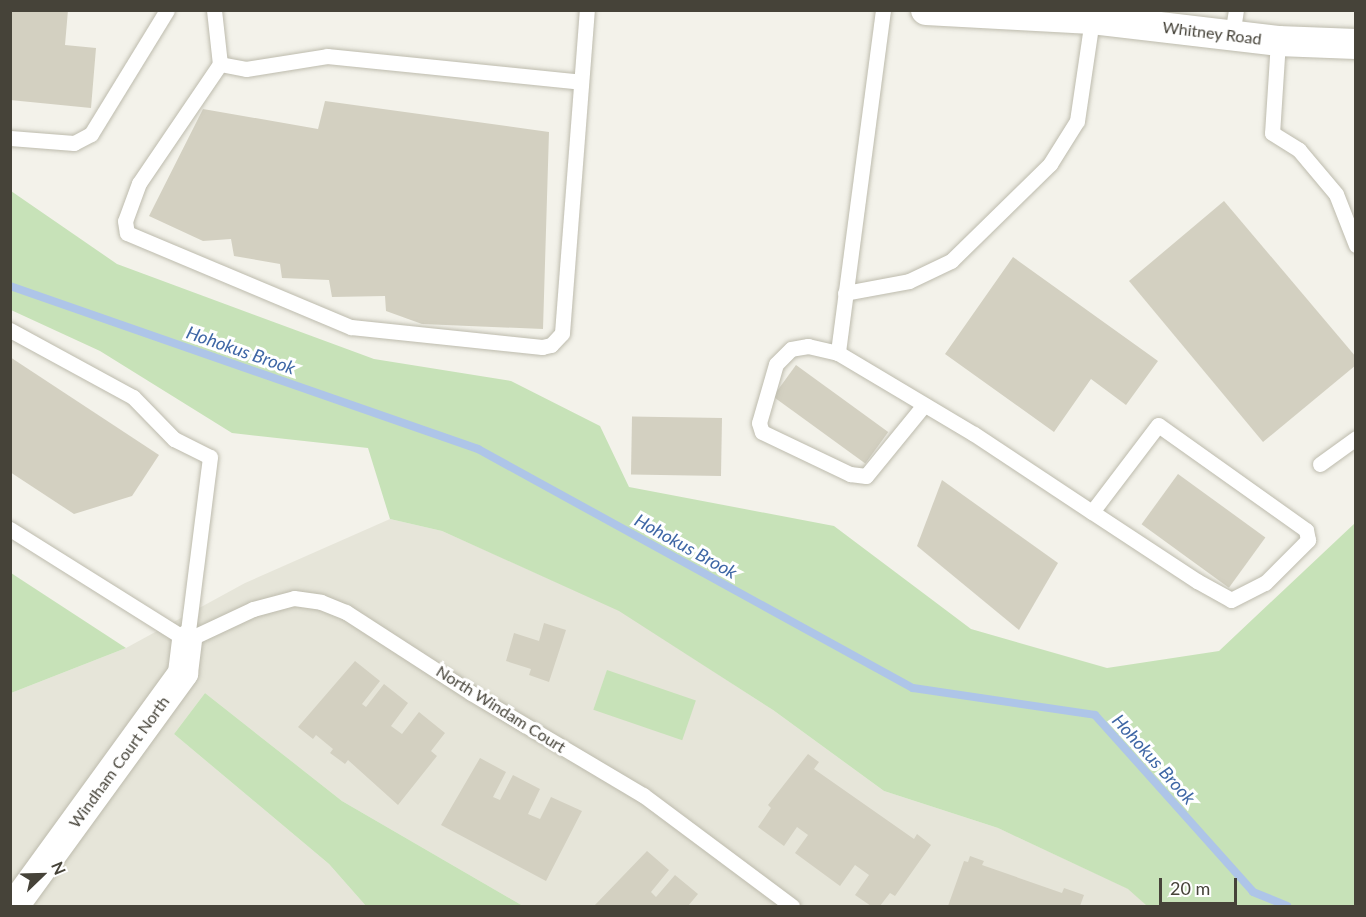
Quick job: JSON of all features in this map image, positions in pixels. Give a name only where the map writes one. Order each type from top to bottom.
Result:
[{"type":"street","name":"Whitney Road","points":[[939,11],[1234,23],[1278,41],[1356,44]]},
{"type":"street","name":"Windham Court North","points":[[14,906],[183,673],[187,640]]},
{"type":"lane","points":[[10,138],[74,142],[91,134],[167,10]]},
{"type":"lane","points":[[214,10],[220,64],[139,183],[125,221],[127,233],[351,327],[542,347],[551,345],[562,333],[587,10]]},
{"type":"lane","points":[[838,353],[883,10]]},
{"type":"lane","points":[[845,293],[909,280],[951,261],[1050,164],[1077,121],[1092,19]]},
{"type":"lane","points":[[1278,41],[1272,133],[1299,150],[1336,194],[1356,245]]},
{"type":"lane","points":[[220,64],[246,69],[327,56],[581,82]]},
{"type":"lane","points":[[10,330],[133,397],[174,439],[210,457],[187,640],[10,529]]},
{"type":"lane","points":[[924,405],[866,476],[850,474],[762,432],[759,423],[776,364],[791,349],[808,345],[838,353],[924,405],[1092,512],[1231,600],[1265,584],[1308,540],[1305,530],[1158,425],[1092,512]]},
{"type":"lane","points":[[1320,464],[1356,438]]},
{"type":"lane","name":"North Windam Court","points":[[187,640],[253,609],[294,598],[321,602],[346,612],[471,693],[643,795],[792,906]]},
{"type":"shaded area","points":[[390,519],[442,531],[619,610],[773,710],[884,791],[998,828],[1129,889],[1147,906],[523,906],[342,801],[205,693],[174,734],[329,864],[366,906],[11,906],[11,693],[126,648],[245,583]]},
{"type":"green space","points":[[11,191],[117,264],[374,359],[511,381],[600,426],[629,487],[834,526],[971,629],[1107,668],[1219,651],[1355,523],[1355,906],[1147,906],[1128,889],[998,828],[884,791],[773,710],[619,611],[442,531],[390,519],[368,448],[232,433],[100,351],[11,310]]},
{"type":"green space","points":[[11,573],[126,648],[11,693]]},
{"type":"green space","points":[[607,670],[696,701],[682,740],[593,710]]},
{"type":"green space","points":[[205,693],[342,801],[523,906],[366,906],[329,864],[174,734]]},
{"type":"building","points":[[10,10],[68,10],[65,45],[96,48],[91,108],[10,100]]},
{"type":"building","points":[[325,101],[549,132],[543,329],[422,324],[386,311],[385,296],[332,297],[329,280],[282,278],[280,264],[234,256],[231,239],[203,241],[149,216],[203,109],[318,129]]},
{"type":"building","points":[[1224,201],[1356,357],[1356,365],[1263,442],[1129,281]]},
{"type":"building","points":[[1013,257],[1158,361],[1126,405],[1091,379],[1054,432],[945,354]]},
{"type":"building","points":[[10,357],[159,455],[132,496],[74,514],[10,472]]},
{"type":"building","points":[[796,365],[888,432],[865,464],[773,397]]},
{"type":"building","points":[[632,416],[722,418],[721,476],[631,474]]},
{"type":"building","points":[[1178,474],[1265,537],[1229,588],[1142,524]]},
{"type":"building","points":[[942,480],[1058,563],[1019,630],[917,546]]},
{"type":"building","points":[[544,623],[566,630],[549,682],[529,675],[531,669],[506,661],[514,633],[539,641]]},
{"type":"building","points":[[355,661],[380,681],[362,704],[366,707],[384,684],[408,703],[391,726],[402,734],[419,712],[445,733],[431,751],[437,756],[398,805],[348,760],[345,764],[330,753],[333,749],[316,735],[313,739],[298,727]]},
{"type":"building","points":[[808,754],[819,762],[814,769],[914,839],[917,834],[931,845],[895,896],[890,893],[880,906],[871,906],[855,895],[869,875],[855,865],[840,886],[795,853],[808,835],[797,827],[784,846],[758,827],[771,808],[768,805]]},
{"type":"building","points":[[480,758],[506,772],[493,797],[500,800],[513,775],[540,789],[528,814],[540,819],[551,797],[582,811],[546,881],[441,825]]},
{"type":"building","points":[[647,851],[669,870],[651,892],[656,897],[675,875],[698,894],[688,906],[594,906]]},
{"type":"building","points":[[970,856],[984,861],[982,865],[1062,893],[1064,888],[1084,895],[1080,906],[948,906],[964,861],[968,862]]},
{"type":"waterway","name":"Hohokus Brook","points":[[10,286],[478,449],[913,688],[1095,715],[1253,892],[1287,906]]}]
